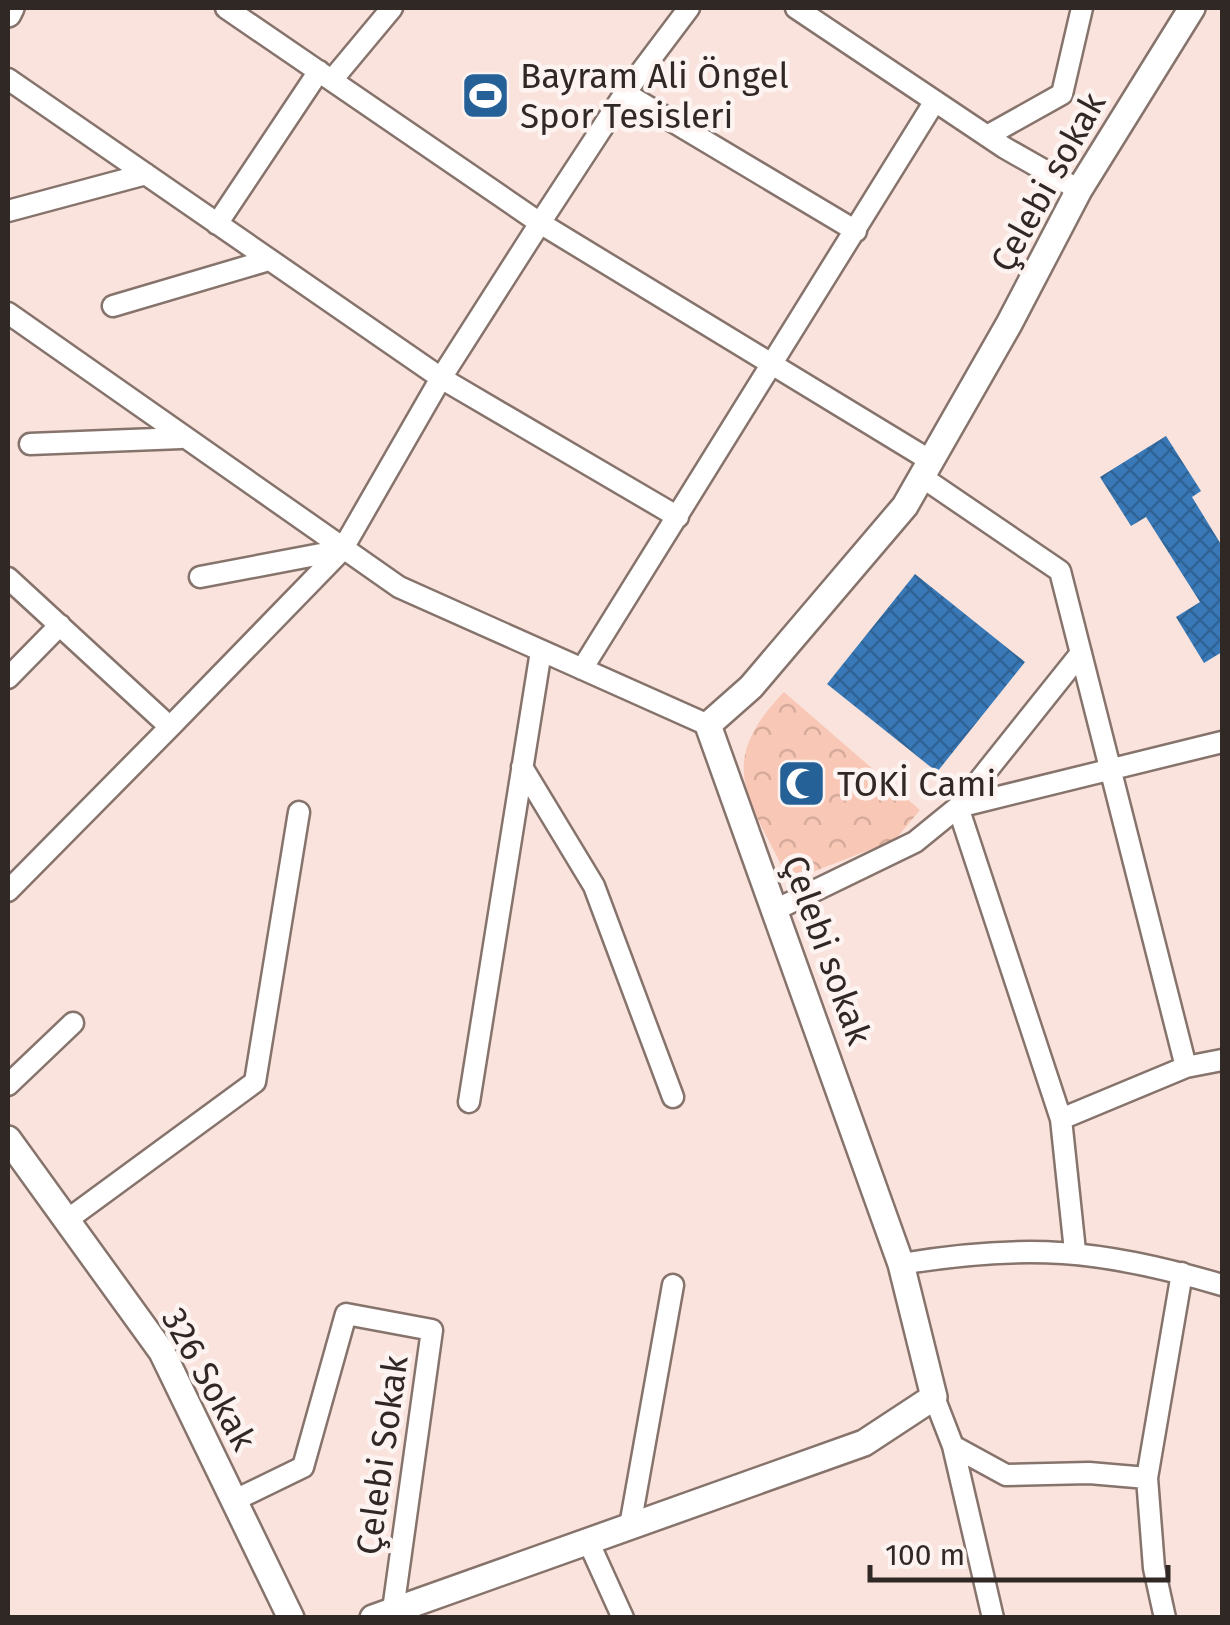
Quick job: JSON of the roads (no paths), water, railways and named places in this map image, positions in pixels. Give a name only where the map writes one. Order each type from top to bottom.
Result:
[{"type":"street","points":[[226,8],[540,223],[774,366],[926,469],[1060,571],[1186,1067]]},
{"type":"street","points":[[217,224],[325,75],[392,8]]},
{"type":"street","points":[[8,891],[342,550],[441,378],[540,223],[625,93],[689,8]]},
{"type":"street","points":[[796,8],[986,136],[1079,190]]},
{"type":"street","points":[[986,136],[1062,94],[1082,8]]},
{"type":"street","name":"Çelebi sokak","points":[[383,1614],[864,1443],[934,1397],[901,1264],[708,725],[751,687],[905,506],[1079,190],[1192,8]]},
{"type":"street","points":[[8,79],[441,378],[678,518]]},
{"type":"street","points":[[625,93],[856,231]]},
{"type":"street","points":[[582,669],[774,366],[935,101]]},
{"type":"street","points":[[8,211],[146,174]]},
{"type":"street","points":[[114,306],[269,260]]},
{"type":"street","points":[[8,312],[181,438],[399,587],[708,725]]},
{"type":"street","points":[[30,444],[181,438]]},
{"type":"street","points":[[200,577],[342,550]]},
{"type":"street","points":[[8,578],[170,727]]},
{"type":"street","points":[[8,678],[60,625]]},
{"type":"street","points":[[469,1102],[541,650]]},
{"type":"street","points":[[777,909],[914,842],[958,806],[1081,653]]},
{"type":"street","points":[[958,806],[1222,742]]},
{"type":"street","points":[[522,767],[594,886],[673,1097]]},
{"type":"street","points":[[958,806],[1061,1119],[1074,1251]]},
{"type":"street","points":[[67,1220],[255,1082],[298,812]]},
{"type":"street","points":[[8,1085],[74,1023]]},
{"type":"street","points":[[1061,1119],[1186,1067],[1222,1060]]},
{"type":"street","name":"326 Sokak","points":[[8,1139],[162,1352],[291,1618]]},
{"type":"street","points":[[901,1264],[982,1251],[1074,1251],[1222,1285]]},
{"type":"street","points":[[1165,1618],[1154,1568],[1147,1478],[1182,1273]]},
{"type":"street","points":[[630,1526],[674,1285]]},
{"type":"street","name":"Çelebi Sokak","points":[[235,1500],[304,1467],[346,1314],[432,1330],[383,1614]]},
{"type":"street","points":[[934,1397],[953,1446],[994,1618]]},
{"type":"street","points":[[953,1446],[1006,1475],[1088,1473],[1147,1478]]},
{"type":"street","points":[[588,1541],[623,1618]]},
{"type":"place","name":"Bayram Ali Öngel Spor Tesisleri","points":[[485,96]]},
{"type":"place","name":"TOKİ Cami","points":[[802,784]]}]
